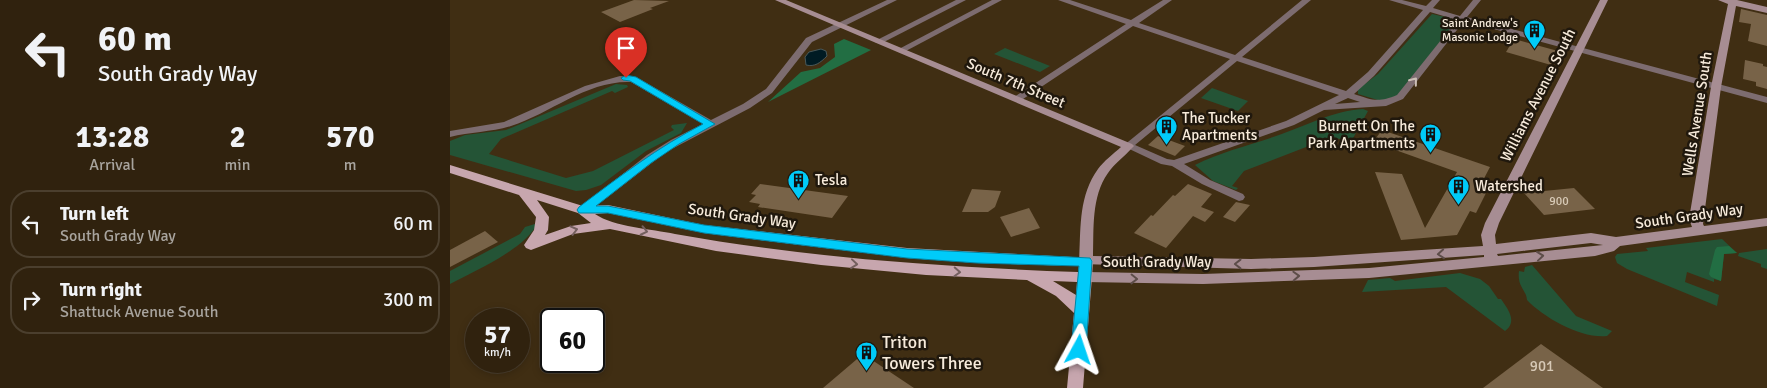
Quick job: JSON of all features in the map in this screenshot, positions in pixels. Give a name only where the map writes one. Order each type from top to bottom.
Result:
[{"type":"main road","name":"South Grady Way","points":[[450,169],[583,210],[608,209],[704,229],[940,256],[1086,261]]},
{"type":"main road","points":[[524,192],[543,217],[541,230],[531,245],[580,228],[620,226]]},
{"type":"main road","name":"South Grady Way","points":[[583,210],[596,221],[780,255],[848,264],[922,270],[1085,278]]},
{"type":"main road","points":[[736,248],[749,243],[782,245],[794,240]]},
{"type":"main road","points":[[780,255],[800,249],[839,253],[850,247]]},
{"type":"main road","points":[[922,270],[940,256]]},
{"type":"main road","points":[[1075,388],[1086,261]]},
{"type":"main road","points":[[1026,275],[1075,300],[1082,313]]},
{"type":"street","name":"South 7th Street","points":[[779,0],[1165,162],[1175,163],[1206,182],[1239,197]]},
{"type":"street","points":[[583,210],[648,160],[675,142],[757,100],[772,89],[800,47],[809,40],[893,0]]},
{"type":"street","points":[[879,42],[962,0]]},
{"type":"street","points":[[900,50],[998,0]]},
{"type":"street","points":[[1062,0],[1374,104]]},
{"type":"street","points":[[1016,99],[1168,0]]},
{"type":"street","points":[[1086,261],[1088,206],[1094,187],[1103,171],[1128,146],[1308,0]]},
{"type":"street","points":[[1393,0],[1767,100]]},
{"type":"street","points":[[1175,163],[1290,123],[1347,95],[1371,74],[1436,0]]},
{"type":"street","points":[[1321,109],[1386,103],[1400,97],[1477,0]]},
{"type":"street","name":"Williams Avenue South","points":[[1490,255],[1488,235],[1492,223],[1604,0]]},
{"type":"street","points":[[1729,1],[1767,10]]},
{"type":"street","name":"Wells Avenue South","points":[[1701,232],[1696,224],[1696,219],[1729,1]]},
{"type":"street","points":[[451,134],[506,124],[605,81],[626,78],[633,79],[710,124]]},
{"type":"street","points":[[1100,134],[1109,143],[1114,160]]},
{"type":"street","name":"South Grady Way","points":[[1086,261],[1242,264],[1595,250],[1609,248],[1616,242],[1767,222]]},
{"type":"street","name":"South Grady Way","points":[[1085,278],[1196,279],[1350,274],[1490,255]]},
{"type":"green space","points":[[1432,14],[1450,18],[1456,22],[1397,96],[1381,101],[1358,94],[1358,89],[1378,74]]},
{"type":"green space","points":[[844,39],[871,50],[768,102],[801,72],[820,68],[835,57],[834,44]]},
{"type":"green space","points":[[1005,48],[1050,66],[1040,72],[994,54]]},
{"type":"green space","points":[[616,84],[627,85],[628,87],[615,93],[612,91],[501,139],[489,154],[566,178],[593,171],[674,130],[671,127],[672,125],[687,123],[681,133],[646,151],[601,185],[576,191],[450,155],[450,141],[465,135],[506,130]]},
{"type":"green space","points":[[1212,88],[1248,101],[1238,111],[1201,98]]},
{"type":"green space","points":[[1363,109],[1368,111],[1351,142],[1332,137],[1244,171],[1232,186],[1238,188],[1236,190],[1213,181],[1195,165],[1330,115]]},
{"type":"green space","points":[[538,223],[522,242],[511,250],[486,266],[450,284],[450,271],[520,234],[525,227]]},
{"type":"green space","points":[[1722,239],[1737,253],[1724,254],[1721,281],[1714,279],[1714,282],[1687,272],[1685,282],[1719,295],[1717,306],[1627,269],[1617,263],[1615,257],[1617,254],[1648,251],[1646,248]]},
{"type":"green space","points":[[1729,246],[1737,253],[1724,254],[1721,281],[1711,277],[1709,274],[1717,247]]},
{"type":"green space","points":[[1767,249],[1767,269],[1761,267],[1761,264],[1738,256],[1739,253]]},
{"type":"green space","points":[[1532,265],[1576,316],[1612,331],[1607,336],[1597,336],[1575,331],[1553,320],[1534,307],[1527,300],[1520,284],[1519,276],[1519,271],[1524,272],[1525,267]]},
{"type":"green space","points":[[1460,273],[1480,279],[1489,286],[1498,299],[1501,299],[1509,311],[1511,320],[1511,324],[1505,331],[1446,287],[1362,292],[1368,280],[1390,278],[1395,281]]},
{"type":"water","points":[[821,49],[826,51],[827,56],[817,64],[806,65],[805,57],[809,52]]},
{"type":"building","points":[[634,0],[669,1],[620,22],[601,12]]},
{"type":"building","points":[[1741,9],[1767,15],[1767,46],[1748,41],[1751,24],[1739,22]]},
{"type":"building","points":[[1514,39],[1558,51],[1551,65],[1506,52]]},
{"type":"building","points":[[1745,60],[1763,64],[1763,66],[1767,67],[1767,89],[1756,86],[1756,82],[1743,79]]},
{"type":"building","name":"Watershed","points":[[1382,130],[1490,167],[1479,188],[1487,191],[1476,213],[1470,211],[1457,235],[1401,240],[1375,172],[1402,174],[1425,228],[1457,172],[1373,142]]},
{"type":"building","name":"The Tucker Apartments","points":[[1158,136],[1185,146],[1175,156],[1148,145]]},
{"type":"building","name":"Tesla","points":[[760,184],[848,196],[832,218],[758,207],[760,204],[749,202],[756,195],[751,194]]},
{"type":"building","points":[[1188,184],[1212,194],[1201,207],[1214,212],[1205,222],[1193,216],[1166,248],[1134,233],[1173,195],[1175,196]]},
{"type":"building","points":[[1574,188],[1595,209],[1544,215],[1524,193]]},
{"type":"building","points":[[972,189],[1001,191],[995,207],[988,212],[962,212]]},
{"type":"building","points":[[1236,202],[1250,205],[1235,222],[1223,217]]},
{"type":"building","points":[[1029,208],[1040,228],[1011,237],[1000,217]]},
{"type":"building","points":[[485,231],[498,242],[450,267],[450,250]]},
{"type":"building","points":[[1541,344],[1603,388],[1483,388]]},
{"type":"building","name":"Triton Towers Three","points":[[863,354],[914,388],[823,388]]},
{"type":"place","name":"Saint Andrew's Masonic Lodge","points":[[1534,49]]},
{"type":"place","name":"The Tucker Apartments","points":[[1166,146]]},
{"type":"place","name":"Burnett On The Park Apartments","points":[[1431,154]]},
{"type":"place","name":"Tesla","points":[[799,199]]},
{"type":"place","name":"Watershed","points":[[1459,205]]},
{"type":"place","name":"Triton Towers Three","points":[[866,371]]},
{"type":"route","points":[[626,78],[633,79],[710,124],[675,142],[648,160],[583,210],[608,209],[704,229],[907,253],[977,258],[1086,261],[1079,350]]}]
